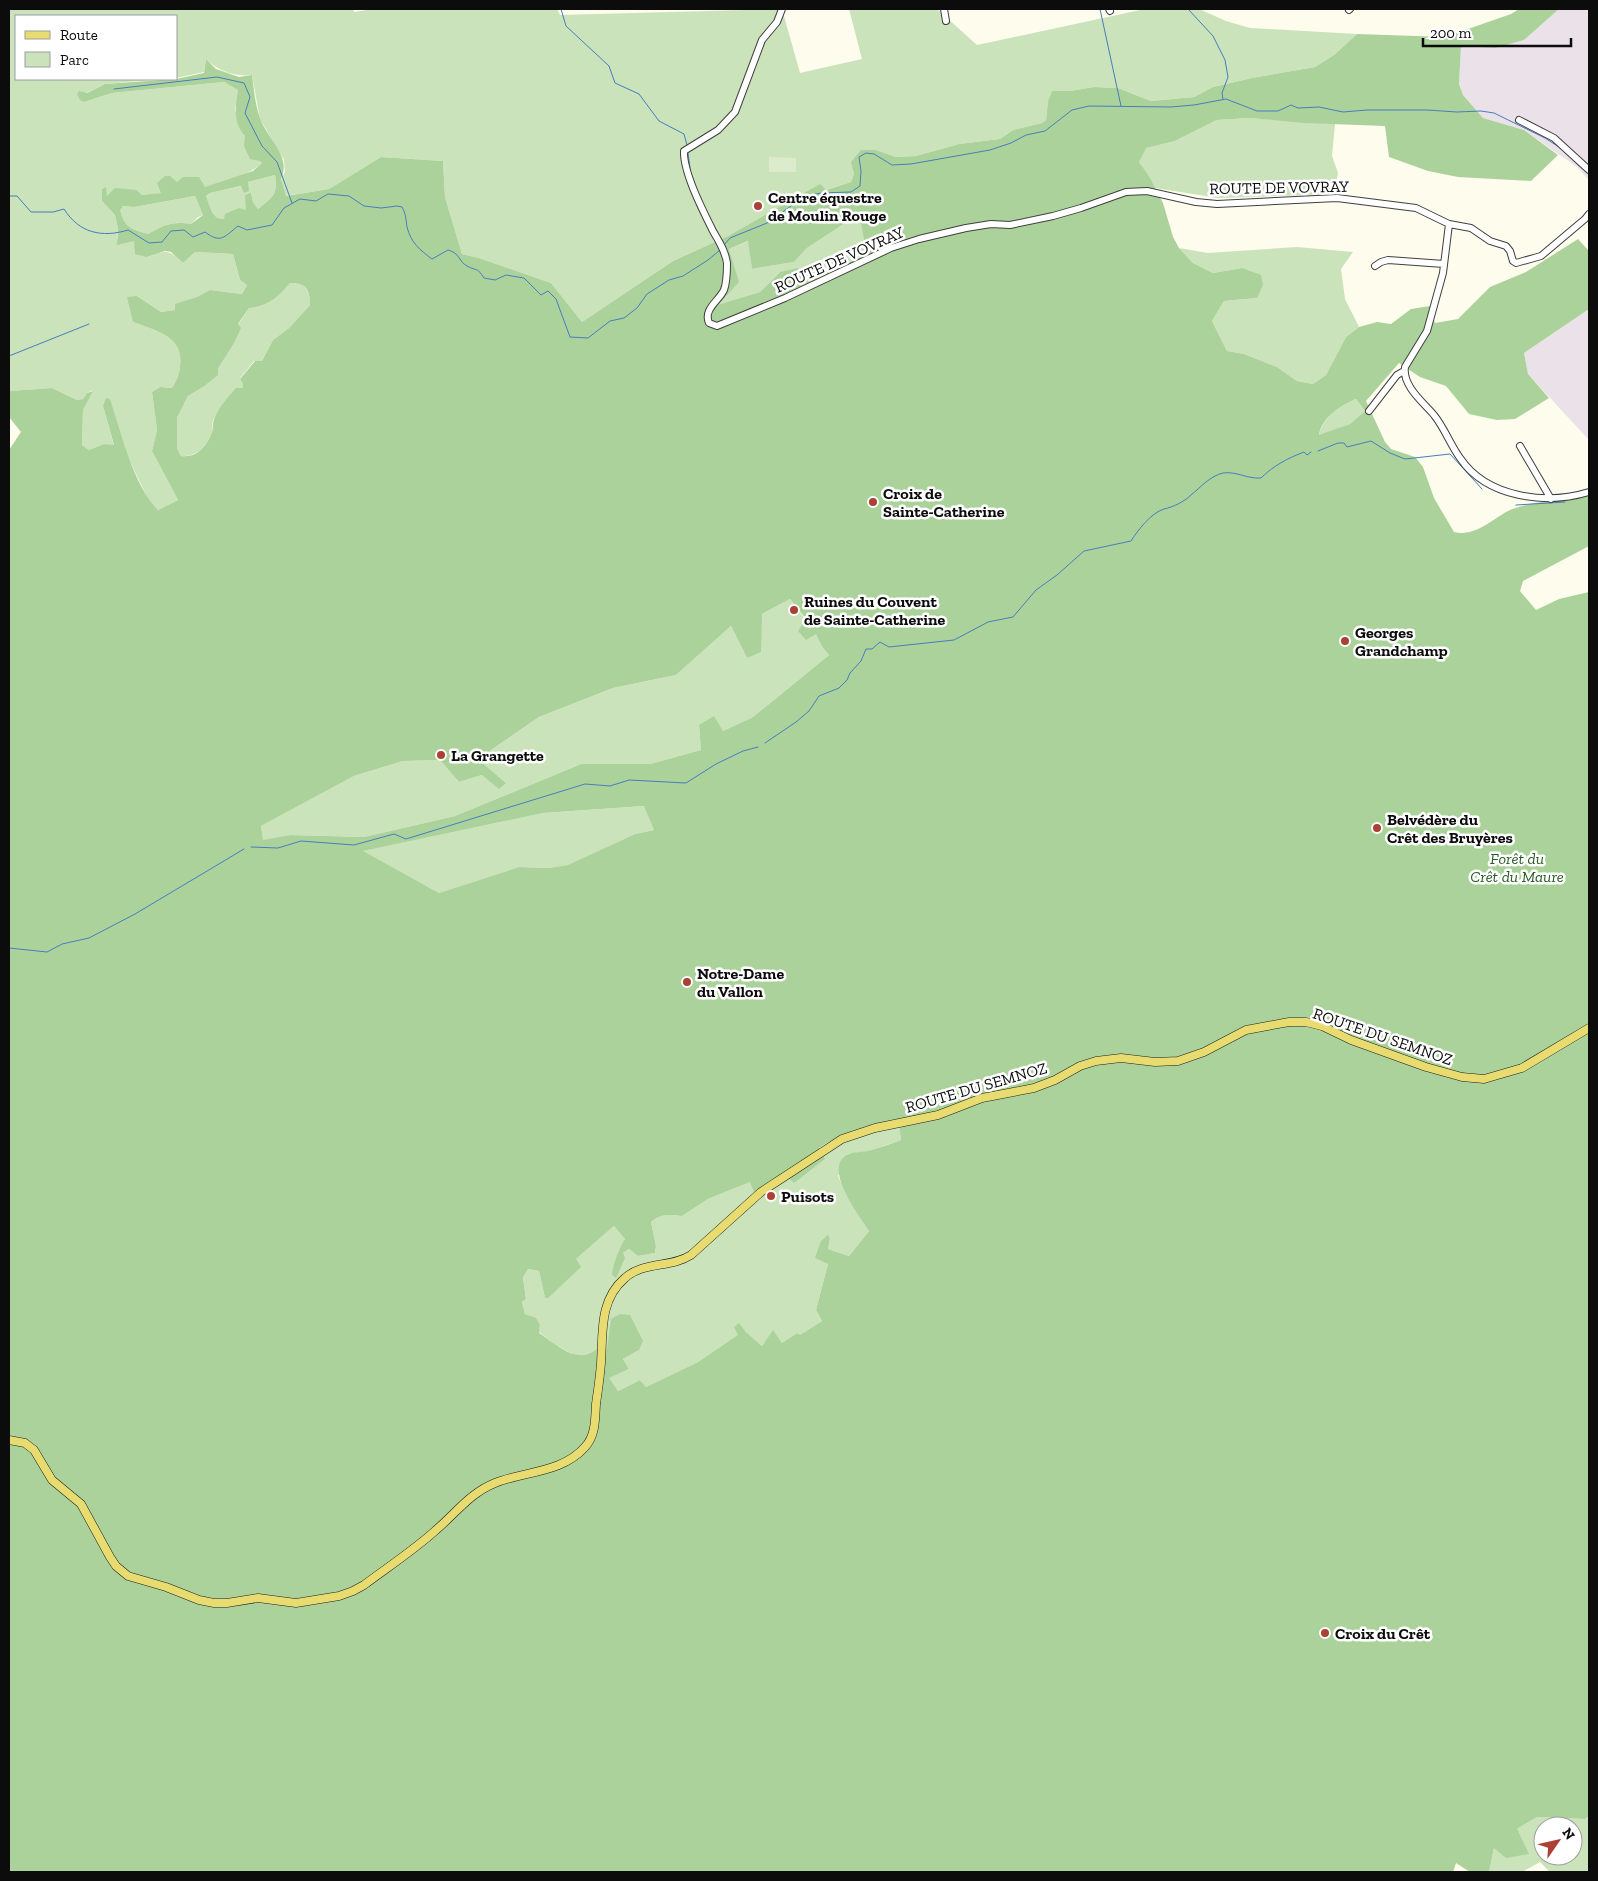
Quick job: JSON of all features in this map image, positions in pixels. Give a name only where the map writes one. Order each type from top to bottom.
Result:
[{"type":"main road","name":"ROUTE DU SEMNOZ","points":[[9,1440],[25,1443],[34,1450],[52,1480],[81,1504],[110,1557],[116,1566],[128,1576],[166,1587],[206,1602],[227,1603],[258,1598],[296,1602],[340,1596],[359,1588],[437,1530],[467,1500],[479,1491],[504,1480],[549,1470],[578,1454],[589,1442],[594,1424],[601,1365],[602,1327],[608,1301],[618,1284],[637,1270],[678,1262],[688,1257],[762,1192],[828,1147],[850,1136],[875,1128],[938,1115],[982,1098],[1034,1088],[1055,1080],[1080,1066],[1096,1061],[1121,1058],[1170,1062],[1188,1059],[1237,1034],[1289,1022],[1315,1024],[1358,1043],[1426,1068],[1462,1077],[1484,1079],[1522,1068],[1589,1028]]},
{"type":"street","name":"ROUTE DE VOVRAY","points":[[782,9],[777,22],[762,40],[735,112],[718,130],[684,151],[686,168],[713,230],[723,248],[727,277],[724,290],[707,316],[709,323],[713,326],[785,298],[879,253],[919,239],[966,228],[991,224],[1010,225],[1053,216],[1126,192],[1147,191],[1196,202],[1217,204],[1337,198],[1416,208],[1450,224]]},
{"type":"street","points":[[944,9],[946,21]]},
{"type":"street","points":[[1519,120],[1554,138],[1589,170]]},
{"type":"street","points":[[1369,411],[1397,376],[1404,371],[1427,331],[1444,264],[1450,224],[1471,228],[1490,241],[1506,246],[1510,251],[1513,261],[1516,263],[1541,256],[1589,214]]},
{"type":"street","points":[[1375,266],[1388,260],[1444,264]]},
{"type":"street","points":[[1404,371],[1413,390],[1441,424],[1460,458],[1471,470],[1488,483],[1505,490],[1551,499],[1589,492]]},
{"type":"street","points":[[1520,446],[1551,499]]},
{"type":"shaded area","points":[[1559,9],[1589,9],[1589,180],[1577,167],[1524,130],[1483,118],[1463,95],[1459,84],[1461,46],[1495,48],[1524,40]]},
{"type":"shaded area","points":[[1589,309],[1589,440],[1528,374],[1524,353]]},
{"type":"green space","points":[[9,9],[353,9],[354,12],[374,9],[557,9],[560,15],[782,9],[800,73],[862,59],[849,9],[937,9],[977,45],[1145,9],[1199,9],[1226,21],[1250,28],[1357,34],[1334,55],[1315,67],[1213,87],[1194,97],[1151,101],[1118,88],[1094,87],[1070,91],[1052,91],[1048,101],[1046,120],[1042,123],[1013,130],[1000,139],[959,144],[916,156],[896,157],[876,150],[852,162],[854,174],[851,182],[825,190],[820,185],[728,236],[673,261],[582,322],[551,283],[462,254],[445,197],[443,161],[381,157],[329,189],[285,196],[281,179],[285,172],[284,160],[260,119],[252,75],[239,75],[227,72],[216,67],[206,59],[204,72],[178,78],[178,15],[15,15],[15,80],[149,80],[105,84],[86,93],[84,102],[112,93],[224,82],[238,90],[235,110],[245,136],[262,163],[250,172],[236,178],[188,190],[142,195],[137,190],[131,190],[106,196],[106,188],[102,189],[102,201],[115,215],[118,229],[117,239],[135,241],[147,257],[166,252],[183,263],[195,252],[233,254],[240,280],[247,285],[242,294],[210,290],[175,310],[161,312],[137,296],[133,322],[167,336],[178,348],[180,356],[179,372],[172,388],[160,387],[152,392],[157,430],[152,451],[178,500],[158,510],[149,501],[103,406],[114,446],[104,444],[89,450],[82,445],[83,410],[93,390],[87,393],[83,399],[77,400],[52,388],[9,391]]},
{"type":"green space","name":"Forêt du Crêt du Maure","points":[[1519,9],[1559,9],[1524,40],[1495,48],[1461,46],[1459,84],[1463,95],[1483,118],[1524,130],[1558,155],[1531,181],[1458,177],[1428,171],[1389,157],[1385,126],[1304,123],[1250,118],[1217,120],[1175,141],[1146,148],[1139,162],[1163,203],[1173,237],[1179,248],[1193,263],[1213,273],[1242,268],[1261,275],[1263,285],[1257,298],[1224,301],[1212,321],[1227,351],[1244,354],[1277,367],[1297,381],[1313,384],[1326,375],[1346,337],[1359,327],[1377,322],[1391,324],[1411,309],[1430,306],[1435,323],[1458,319],[1490,287],[1526,272],[1578,239],[1589,251],[1589,309],[1524,353],[1528,374],[1549,398],[1515,419],[1497,420],[1469,414],[1446,386],[1420,377],[1399,363],[1366,401],[1385,442],[1391,449],[1415,457],[1423,467],[1434,498],[1454,532],[1461,533],[1475,530],[1506,512],[1526,505],[1589,495],[1589,546],[1523,581],[1520,591],[1536,610],[1559,599],[1589,592],[1589,1816],[1585,1819],[1583,1819],[1583,1816],[1533,1816],[1533,1819],[1517,1829],[1529,1854],[1506,1858],[1494,1848],[1489,1872],[1470,1872],[1456,1863],[1453,1872],[9,1872],[9,450],[21,432],[9,417],[9,391],[52,388],[77,400],[83,399],[87,393],[93,391],[83,410],[82,445],[89,450],[104,444],[114,445],[103,406],[106,398],[110,399],[129,458],[149,499],[158,510],[178,500],[152,451],[157,430],[152,392],[160,387],[172,388],[180,366],[178,348],[167,336],[133,322],[127,297],[137,296],[161,312],[175,310],[175,304],[197,297],[210,290],[242,294],[247,285],[240,280],[233,254],[195,252],[183,263],[171,252],[165,251],[147,257],[135,254],[134,241],[117,245],[118,229],[115,215],[102,201],[102,189],[106,187],[107,196],[115,188],[137,190],[142,195],[161,193],[157,183],[165,176],[170,176],[177,182],[183,177],[199,177],[205,187],[253,171],[262,163],[250,159],[244,146],[245,136],[238,126],[236,114],[238,90],[224,82],[112,93],[84,102],[80,100],[77,94],[79,91],[87,93],[105,84],[178,80],[204,73],[206,59],[216,69],[239,77],[252,75],[260,118],[281,155],[284,171],[281,179],[286,196],[329,189],[381,157],[443,161],[445,197],[462,254],[551,283],[582,322],[673,261],[728,236],[820,184],[826,190],[851,182],[854,174],[851,162],[861,150],[876,150],[896,157],[916,156],[959,144],[1000,139],[1013,130],[1042,123],[1046,120],[1048,101],[1052,91],[1070,91],[1094,87],[1118,88],[1151,101],[1194,97],[1213,87],[1315,67],[1334,55],[1357,34],[1445,37],[1511,14]],"holes":[[[275,175],[275,191],[258,209],[253,202],[251,193],[245,195],[246,210],[239,208],[225,214],[224,219],[217,218],[212,212],[206,196],[210,193],[241,186],[244,193],[249,191],[248,182]],[[195,196],[203,215],[191,224],[179,223],[168,225],[148,234],[133,229],[126,224],[120,210],[123,206],[134,207]],[[859,214],[867,254],[808,282],[798,268],[780,272],[760,292],[718,305],[739,282],[729,249],[748,241],[752,269],[794,262],[807,248]],[[290,283],[306,288],[310,305],[289,328],[273,340],[262,361],[255,361],[240,379],[243,388],[236,388],[222,405],[214,419],[213,430],[204,447],[191,455],[181,456],[177,448],[177,418],[188,396],[218,375],[218,368],[233,345],[241,328],[238,324],[249,308],[262,306],[282,292]],[[1356,399],[1365,411],[1350,424],[1319,435],[1328,418],[1344,405]],[[790,599],[806,619],[798,631],[806,640],[816,634],[829,655],[753,717],[723,731],[714,716],[699,725],[701,750],[650,764],[581,764],[455,816],[364,837],[290,835],[263,840],[261,826],[354,776],[403,761],[440,760],[459,782],[482,775],[499,789],[506,783],[478,759],[539,717],[613,688],[676,675],[731,626],[747,658],[761,652],[762,614]],[[644,806],[654,830],[635,834],[568,865],[548,868],[519,867],[439,893],[363,851],[543,813]],[[898,1119],[901,1140],[868,1151],[849,1154],[841,1160],[839,1169],[840,1180],[851,1203],[869,1231],[849,1256],[828,1249],[830,1239],[828,1234],[821,1241],[815,1258],[828,1264],[816,1310],[822,1321],[800,1335],[797,1333],[782,1343],[773,1330],[762,1346],[739,1323],[734,1327],[738,1335],[698,1362],[646,1387],[640,1380],[618,1391],[609,1378],[629,1369],[623,1359],[639,1350],[643,1341],[630,1315],[620,1314],[611,1319],[607,1349],[597,1349],[590,1354],[582,1355],[567,1352],[539,1333],[540,1325],[536,1318],[525,1314],[522,1302],[526,1299],[523,1277],[528,1269],[539,1271],[545,1298],[548,1298],[581,1267],[576,1259],[614,1226],[625,1239],[613,1267],[612,1275],[616,1278],[625,1258],[623,1253],[629,1249],[638,1256],[655,1253],[656,1246],[651,1222],[658,1217],[665,1215],[682,1216],[708,1199],[750,1182],[754,1192],[785,1174],[794,1183],[825,1159],[819,1148],[857,1129]]]},
{"type":"green space","points":[[1250,118],[1335,124],[1332,156],[1338,173],[1334,194],[1218,198],[1155,188],[1139,162],[1145,148],[1175,141],[1217,120]]},
{"type":"green space","points":[[769,157],[796,158],[796,172],[769,172]]},
{"type":"green space","points":[[275,175],[276,187],[273,195],[258,209],[253,202],[251,193],[247,210],[224,219],[217,218],[212,212],[206,196],[210,193],[242,186],[245,193],[248,182]]},
{"type":"green space","points":[[195,196],[203,215],[191,224],[179,223],[168,225],[148,234],[129,227],[123,221],[119,210],[123,206],[134,207]]},
{"type":"green space","points":[[859,214],[868,253],[808,282],[780,272],[760,292],[717,306],[738,282],[729,249],[749,241],[752,269],[794,262],[807,248]]},
{"type":"green space","points":[[1297,247],[1353,252],[1341,269],[1345,299],[1359,327],[1346,337],[1326,375],[1313,384],[1297,381],[1277,367],[1244,354],[1227,351],[1212,321],[1224,301],[1257,298],[1242,268],[1213,273],[1193,263],[1179,248],[1208,253]]},
{"type":"green space","points":[[299,282],[308,292],[310,305],[289,328],[273,340],[262,361],[254,361],[240,378],[243,388],[215,417],[212,432],[204,446],[196,453],[181,456],[177,448],[177,418],[188,396],[203,387],[233,345],[238,325],[249,308],[267,303],[290,283]]},
{"type":"green space","points":[[1356,399],[1365,411],[1350,424],[1319,436],[1324,423],[1333,413]]},
{"type":"green space","points":[[790,599],[819,638],[823,648],[829,655],[753,717],[723,731],[699,725],[701,750],[650,764],[581,764],[455,816],[364,837],[290,835],[263,841],[261,826],[354,776],[403,761],[440,760],[459,782],[482,775],[506,783],[478,759],[539,717],[613,688],[676,675],[731,626],[747,658],[762,614]]},
{"type":"green space","points":[[645,806],[654,830],[635,834],[569,865],[548,868],[519,867],[439,893],[362,851],[543,813]]},
{"type":"green space","points":[[898,1119],[901,1140],[869,1151],[848,1154],[838,1176],[846,1194],[869,1231],[849,1256],[828,1249],[830,1239],[828,1234],[821,1241],[828,1264],[816,1310],[822,1321],[799,1336],[797,1333],[782,1343],[773,1331],[762,1346],[745,1331],[698,1362],[646,1387],[640,1380],[618,1391],[608,1378],[629,1369],[623,1359],[639,1350],[607,1349],[579,1357],[557,1346],[539,1332],[540,1325],[536,1319],[525,1314],[522,1302],[526,1299],[523,1276],[528,1269],[539,1271],[545,1298],[576,1259],[614,1226],[625,1239],[612,1271],[623,1253],[629,1249],[638,1256],[655,1253],[656,1246],[651,1222],[658,1217],[669,1215],[682,1216],[708,1199],[750,1182],[819,1149],[832,1140],[862,1127]]},
{"type":"green space","points":[[1589,1816],[1589,1872],[1550,1872],[1544,1866],[1583,1866],[1583,1819]]},
{"type":"green space","points":[[1533,1819],[1533,1866],[1522,1872],[1489,1872],[1494,1848],[1517,1829]]},
{"type":"waterway","points":[[561,9],[566,26],[609,66],[615,83],[639,94],[659,121],[684,134],[687,145]]},
{"type":"waterway","points":[[1100,9],[1121,106]]},
{"type":"waterway","points":[[1188,9],[1213,36],[1225,60],[1228,77],[1222,93],[1223,99]]},
{"type":"waterway","points":[[114,89],[217,77],[244,83],[250,97],[245,113],[262,146],[277,162],[292,203]]},
{"type":"waterway","points":[[724,245],[730,238],[767,223],[801,197],[821,193],[851,192],[860,186],[861,171],[859,157],[866,153],[874,154],[892,165],[911,164],[990,150],[1011,143],[1026,135],[1045,131],[1072,110],[1089,106],[1171,107],[1226,99],[1257,111],[1278,111],[1291,105],[1298,108],[1319,107],[1343,112],[1367,110],[1481,111],[1494,113],[1545,138],[1562,149]]},
{"type":"waterway","points":[[1565,152],[1579,166]]},
{"type":"waterway","points":[[688,153],[690,168]]},
{"type":"waterway","points":[[9,196],[17,196],[31,212],[53,212],[64,209],[77,224],[92,232],[109,233],[128,230],[149,243],[162,242],[171,231],[184,230],[193,237],[205,232],[215,238],[222,238],[238,226],[247,230],[272,225],[284,208],[300,199],[316,201],[328,194],[349,196],[364,206],[381,208],[402,207],[411,237],[420,249],[432,259],[448,250],[452,251],[464,264],[478,271],[484,278],[495,280],[506,275],[524,278],[541,295],[548,291],[556,299],[570,337],[588,338],[610,321],[624,318],[637,308],[647,294],[669,280],[683,276],[720,250]]},
{"type":"waterway","points":[[9,356],[89,324]]},
{"type":"waterway","points":[[1318,451],[1338,443],[1344,443],[1347,447],[1371,441],[1390,453],[1405,459],[1450,454],[1482,489]]},
{"type":"waterway","points":[[765,743],[809,711],[819,696],[839,688],[861,661],[866,649],[872,649],[880,642],[889,647],[954,640],[988,622],[1013,617],[1036,590],[1057,575],[1084,551],[1131,541],[1154,514],[1182,502],[1214,477],[1228,473],[1261,478],[1287,460],[1304,452],[1307,455],[1311,452]]},
{"type":"waterway","points":[[1516,505],[1565,502]]},
{"type":"waterway","points":[[251,847],[278,848],[301,841],[354,845],[394,834],[406,839],[585,784],[610,786],[629,780],[686,783],[716,764],[743,751],[758,747]]},
{"type":"waterway","points":[[9,948],[47,952],[62,944],[89,938],[135,914],[244,849]]},
{"type":"place","name":"Centre équestre de Moulin Rouge","points":[[758,206]]},
{"type":"place","name":"Croix de Sainte-Catherine","points":[[873,502]]},
{"type":"place","name":"Ruines du Couvent de Sainte-Catherine","points":[[794,610]]},
{"type":"place","name":"Georges Grandchamp","points":[[1345,641]]},
{"type":"place","name":"La Grangette","points":[[441,755]]},
{"type":"place","name":"Belvédère du Crêt des Bruyères","points":[[1377,828]]},
{"type":"place","name":"Notre-Dame du Vallon","points":[[687,982]]},
{"type":"place","name":"Puisots","points":[[771,1196]]},
{"type":"place","name":"Croix du Crêt","points":[[1325,1633]]}]
